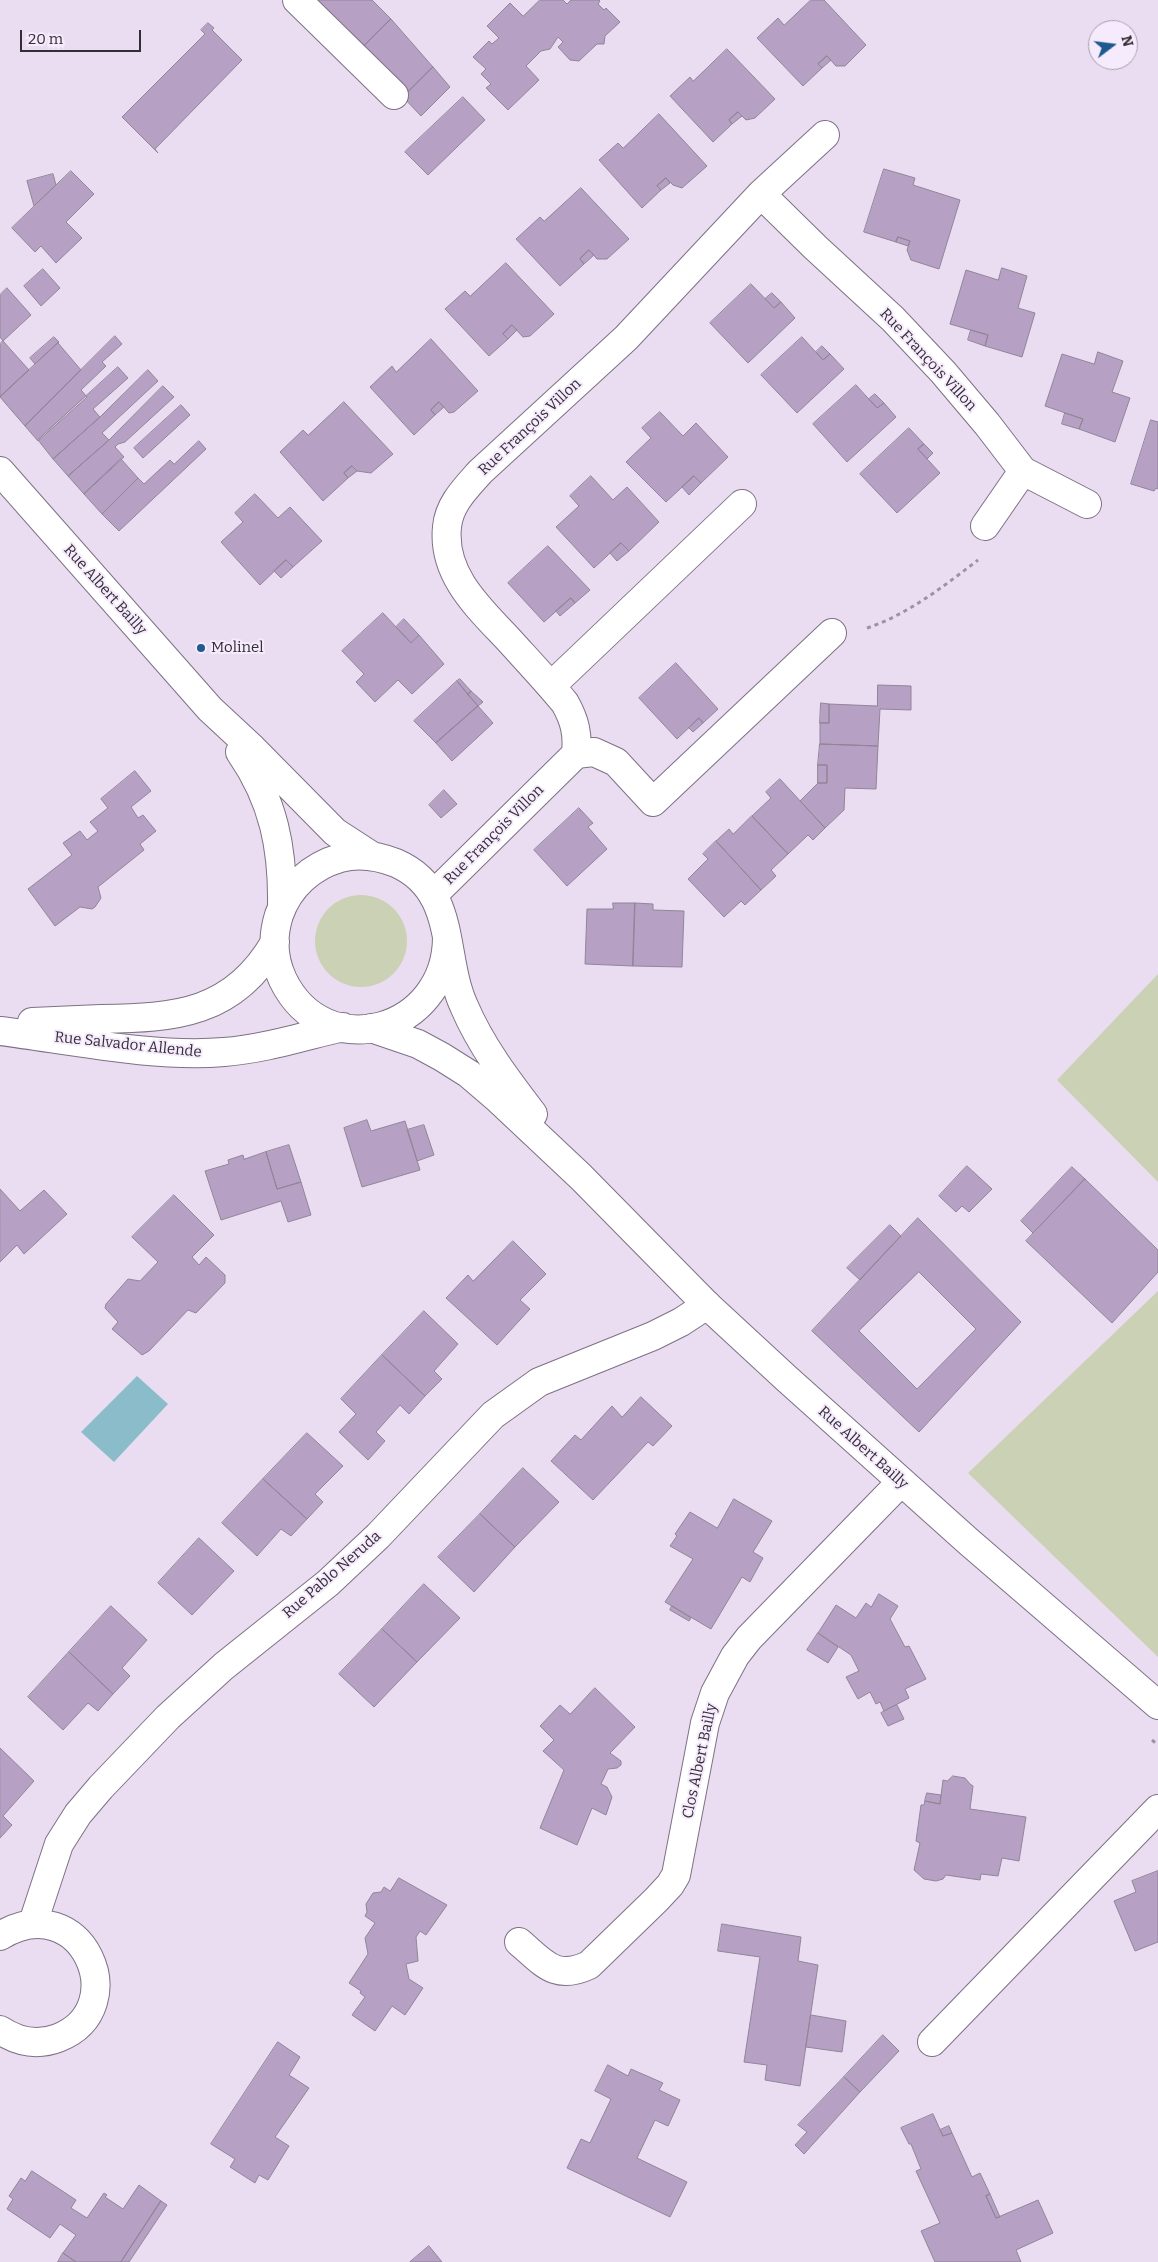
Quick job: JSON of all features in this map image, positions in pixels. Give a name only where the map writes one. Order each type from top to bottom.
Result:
[{"type":"street","points":[[297,0],[394,96]]},
{"type":"street","name":"Rue François Villon","points":[[433,895],[576,754],[578,737],[574,720],[566,702],[469,597],[456,576],[447,552],[447,525],[458,496],[480,472],[626,338],[761,194],[825,135]]},
{"type":"street","name":"Rue François Villon","points":[[761,194],[893,319],[944,372],[1023,471],[1087,504]]},
{"type":"street","name":"Rue Albert Bailly","points":[[0,471],[210,709]]},
{"type":"street","points":[[986,526],[1023,471]]},
{"type":"street","points":[[551,686],[742,504]]},
{"type":"street","points":[[576,754],[594,752],[616,762],[653,802],[832,632]]},
{"type":"street","points":[[210,709],[252,748],[335,832],[372,856],[400,865],[418,878],[433,895],[440,908],[454,977],[473,1026],[507,1079],[580,1177]]},
{"type":"street","points":[[210,709],[245,759],[260,785],[269,808],[280,852],[282,907]]},
{"type":"street","points":[[372,856],[344,857],[318,867],[296,884],[282,907],[275,930],[277,964],[290,993],[314,1015],[343,1027],[371,1028],[418,1044],[469,1074],[580,1177]]},
{"type":"street","points":[[371,1028],[402,1018],[427,998],[441,975],[447,950],[447,937]]},
{"type":"street","name":"Rue Salvador Allende","points":[[0,1023],[156,1018],[193,1010],[216,1001],[240,984],[258,968],[275,942]]},
{"type":"street","name":"Rue Salvador Allende","points":[[0,1031],[126,1048],[193,1054],[248,1050],[343,1027]]},
{"type":"street","name":"Rue Albert Bailly","points":[[580,1177],[707,1305],[901,1482],[1158,1705]]},
{"type":"street","name":"Rue Pablo Neruda","points":[[33,1923],[59,1844],[78,1814],[101,1787],[168,1717],[217,1672],[328,1583],[378,1536],[492,1415],[539,1382],[653,1336],[681,1322],[707,1305]]},
{"type":"street","name":"Clos Albert Bailly","points":[[520,1942],[548,1967],[560,1972],[578,1970],[589,1965],[670,1885],[680,1862],[705,1724],[723,1675],[749,1638],[901,1482]]},
{"type":"street","points":[[932,2042],[1158,1809]]},
{"type":"street","points":[[0,1936],[14,1927],[33,1923],[52,1925],[70,1934],[84,1947],[93,1965],[96,1985],[92,2004],[82,2021],[67,2034],[49,2041],[29,2043],[10,2037],[0,2030]]},
{"type":"path","points":[[832,632],[854,632],[887,621],[951,580],[981,558],[986,526]]},
{"type":"green space","points":[[361,895],[379,898],[394,908],[404,923],[407,941],[404,959],[394,974],[379,984],[361,987],[343,984],[328,974],[318,959],[315,941],[318,923],[328,908],[343,898]]},
{"type":"green space","points":[[1158,974],[1158,1182],[1057,1080]]},
{"type":"green space","points":[[1158,1291],[1158,1657],[968,1473]]},
{"type":"water","points":[[137,1376],[168,1404],[114,1462],[81,1432]]},
{"type":"building","points":[[319,0],[372,0],[391,19],[357,53],[311,8]]},
{"type":"building","points":[[540,0],[563,0],[567,4],[571,0],[599,0],[598,4],[604,10],[606,8],[620,22],[605,36],[604,44],[597,44],[579,61],[570,60],[558,47],[563,42],[558,37],[550,49],[541,51],[526,66],[539,80],[508,110],[486,88],[491,84],[481,74],[486,69],[473,57],[489,41],[492,44],[499,38],[487,26],[510,3],[523,16]]},
{"type":"building","points":[[811,0],[824,0],[866,45],[845,66],[836,66],[827,56],[818,64],[822,68],[803,86],[757,38],[778,18],[784,25]]},
{"type":"building","points":[[391,19],[433,67],[403,97],[357,53]]},
{"type":"building","points":[[208,23],[214,28],[212,30],[242,60],[155,149],[158,153],[122,117],[205,34],[201,30]]},
{"type":"building","points":[[727,49],[775,99],[755,118],[746,120],[738,112],[729,120],[732,124],[713,142],[670,96],[690,77],[693,81]]},
{"type":"building","points":[[827,56],[831,60],[822,68],[818,64]]},
{"type":"building","points":[[433,67],[450,87],[421,116],[403,97]]},
{"type":"building","points":[[463,97],[485,120],[428,175],[405,152]]},
{"type":"building","points":[[738,112],[742,116],[732,124],[729,120]]},
{"type":"building","points":[[659,114],[707,166],[682,188],[673,185],[666,178],[657,186],[661,190],[642,208],[599,160],[618,143],[623,148]]},
{"type":"building","points":[[884,169],[915,178],[913,185],[960,200],[939,269],[911,260],[907,250],[910,241],[898,237],[896,242],[864,232]]},
{"type":"building","points":[[71,171],[94,194],[66,222],[82,238],[56,263],[41,246],[35,252],[12,228]]},
{"type":"building","points":[[53,174],[56,185],[34,206],[27,181]]},
{"type":"building","points":[[666,178],[670,183],[661,190],[657,186]]},
{"type":"building","points":[[581,188],[629,239],[607,259],[597,259],[589,250],[580,259],[584,264],[560,286],[516,239],[540,217],[544,221]]},
{"type":"building","points":[[898,237],[910,241],[908,246],[896,242]]},
{"type":"building","points":[[589,250],[594,255],[584,264],[580,259]]},
{"type":"building","points":[[506,263],[554,314],[530,336],[523,337],[512,325],[503,334],[508,339],[489,356],[445,309],[465,291],[470,296]]},
{"type":"building","points":[[1002,268],[1027,276],[1018,308],[1035,313],[1022,357],[985,346],[988,335],[950,324],[966,270],[998,280]]},
{"type":"building","points":[[43,269],[60,288],[41,306],[24,286]]},
{"type":"building","points":[[751,284],[774,308],[781,302],[795,318],[748,363],[710,323]]},
{"type":"building","points":[[7,288],[31,315],[3,341],[0,337],[0,295]]},
{"type":"building","points":[[772,293],[781,302],[774,308],[765,299]]},
{"type":"building","points":[[512,325],[517,330],[508,339],[503,334]]},
{"type":"building","points":[[971,330],[988,335],[985,346],[968,340]]},
{"type":"building","points":[[115,336],[122,344],[102,362],[106,366],[81,390],[87,397],[38,441],[25,426]]},
{"type":"building","points":[[54,337],[59,342],[35,364],[30,358]]},
{"type":"building","points":[[802,337],[823,360],[830,354],[844,369],[797,413],[761,375]]},
{"type":"building","points":[[431,339],[478,391],[454,412],[449,413],[439,402],[431,410],[435,415],[414,435],[370,387],[392,366],[396,372]]},
{"type":"building","points":[[3,341],[29,370],[0,397],[0,344]]},
{"type":"building","points":[[58,343],[81,370],[25,426],[0,397]]},
{"type":"building","points":[[822,346],[830,354],[823,360],[816,352]]},
{"type":"building","points":[[1098,352],[1123,361],[1112,392],[1130,398],[1115,442],[1079,429],[1083,419],[1045,406],[1062,354],[1094,364]]},
{"type":"building","points":[[118,367],[128,378],[93,409],[100,417],[53,459],[38,440]]},
{"type":"building","points":[[148,370],[158,381],[102,433],[109,440],[68,476],[53,459]]},
{"type":"building","points":[[856,385],[877,408],[884,403],[896,417],[847,462],[813,424]]},
{"type":"building","points":[[163,386],[174,397],[125,442],[115,447],[124,457],[84,494],[68,476],[109,440]]},
{"type":"building","points":[[875,394],[884,403],[877,408],[869,399]]},
{"type":"building","points":[[344,402],[393,454],[371,473],[357,471],[352,466],[344,473],[348,478],[323,501],[280,452],[303,430],[308,435]]},
{"type":"building","points":[[439,402],[444,407],[435,415],[431,410]]},
{"type":"building","points":[[181,405],[190,415],[143,458],[134,448]]},
{"type":"building","points":[[660,412],[683,436],[696,423],[728,457],[701,483],[694,476],[666,502],[626,462],[651,438],[642,428]]},
{"type":"building","points":[[1065,413],[1083,419],[1079,429],[1062,424]]},
{"type":"building","points":[[1151,420],[1158,422],[1158,489],[1156,488],[1154,491],[1131,484]]},
{"type":"building","points":[[909,428],[924,444],[918,449],[940,473],[897,513],[860,474]]},
{"type":"building","points":[[199,441],[206,449],[119,531],[102,514],[138,478],[144,484],[170,460],[174,464]]},
{"type":"building","points":[[924,444],[933,453],[927,459],[918,449]]},
{"type":"building","points":[[121,459],[138,478],[102,514],[84,494]]},
{"type":"building","points":[[352,466],[357,471],[348,478],[344,473]]},
{"type":"building","points":[[591,476],[613,500],[627,487],[659,522],[629,551],[621,543],[594,568],[556,527],[579,506],[570,496]]},
{"type":"building","points":[[694,476],[701,483],[689,495],[682,487]]},
{"type":"building","points":[[255,494],[278,518],[290,507],[322,541],[293,567],[286,560],[260,585],[221,542],[243,522],[235,513]]},
{"type":"building","points":[[621,543],[629,551],[617,561],[610,553]]},
{"type":"building","points":[[548,546],[590,590],[575,603],[571,598],[544,622],[508,583]]},
{"type":"building","points":[[286,560],[293,567],[281,578],[274,571]]},
{"type":"building","points":[[571,598],[575,603],[560,616],[556,611]]},
{"type":"building","points":[[383,613],[411,643],[419,635],[444,664],[412,694],[398,680],[375,702],[356,682],[364,674],[342,651]]},
{"type":"building","points":[[404,619],[419,635],[411,643],[396,627]]},
{"type":"building","points":[[676,663],[718,709],[703,723],[699,718],[677,739],[639,698]]},
{"type":"building","points":[[460,679],[471,691],[468,695],[457,681]]},
{"type":"building","points":[[457,681],[478,706],[436,743],[414,721]]},
{"type":"building","points":[[878,685],[911,686],[911,710],[880,709],[878,746],[820,744],[820,723],[829,723],[829,704],[877,706]]},
{"type":"building","points":[[471,691],[483,702],[478,706],[468,695]]},
{"type":"building","points":[[821,703],[829,704],[829,723],[820,723]]},
{"type":"building","points":[[478,706],[493,723],[452,761],[436,743]]},
{"type":"building","points":[[699,718],[703,723],[693,732],[689,728]]},
{"type":"building","points":[[820,744],[878,746],[876,789],[845,788],[844,810],[825,828],[800,801],[818,783],[827,783],[827,765],[818,765]]},
{"type":"building","points":[[818,765],[827,765],[827,783],[818,783]]},
{"type":"building","points":[[135,771],[151,791],[131,807],[138,818],[143,815],[156,831],[140,844],[144,850],[98,887],[101,898],[95,907],[92,909],[80,907],[55,926],[28,889],[72,855],[63,843],[80,831],[87,840],[98,831],[90,822],[108,808],[101,799]]},
{"type":"building","points":[[780,779],[825,828],[813,840],[808,835],[788,854],[752,816],[771,798],[766,792]]},
{"type":"building","points":[[444,790],[457,804],[441,818],[429,805]]},
{"type":"building","points":[[579,808],[593,823],[588,827],[607,849],[567,886],[534,850]]},
{"type":"building","points":[[752,816],[788,854],[771,870],[776,876],[761,890],[716,841],[729,829],[733,834]]},
{"type":"building","points":[[716,841],[761,890],[745,905],[741,901],[724,917],[688,879],[708,859],[703,854]]},
{"type":"building","points":[[613,903],[635,903],[633,966],[585,964],[587,909],[613,909]]},
{"type":"building","points":[[635,903],[653,904],[653,910],[684,911],[682,967],[633,966]]},
{"type":"building","points":[[367,1120],[371,1131],[405,1121],[420,1170],[362,1187],[344,1128]]},
{"type":"building","points":[[424,1125],[434,1155],[417,1161],[407,1130]]},
{"type":"building","points":[[289,1145],[301,1182],[277,1189],[266,1152]]},
{"type":"building","points":[[266,1152],[277,1189],[301,1182],[311,1215],[288,1222],[281,1201],[221,1220],[205,1171],[229,1164],[228,1160],[243,1155],[244,1159]]},
{"type":"building","points":[[967,1166],[992,1189],[969,1212],[962,1206],[956,1212],[939,1196]]},
{"type":"building","points":[[1072,1167],[1085,1179],[1033,1233],[1021,1221]]},
{"type":"building","points":[[1085,1179],[1158,1250],[1158,1272],[1112,1323],[1026,1241]]},
{"type":"building","points":[[0,1189],[20,1211],[44,1190],[67,1214],[24,1254],[17,1245],[0,1262]]},
{"type":"building","points":[[174,1195],[214,1235],[192,1257],[199,1265],[206,1257],[225,1275],[225,1283],[196,1313],[188,1310],[149,1351],[142,1355],[112,1329],[118,1322],[105,1308],[106,1304],[128,1279],[140,1281],[158,1262],[132,1237]]},
{"type":"building","points":[[918,1218],[1021,1322],[919,1432],[812,1331]],"holes":[[[919,1272],[976,1329],[917,1389],[859,1331]]]},
{"type":"building","points":[[890,1225],[901,1236],[860,1280],[847,1268]]},
{"type":"building","points":[[513,1241],[546,1274],[520,1300],[530,1309],[497,1345],[446,1298],[468,1275],[473,1281]]},
{"type":"building","points":[[424,1311],[458,1344],[434,1371],[442,1379],[425,1396],[382,1355]]},
{"type":"building","points":[[382,1355],[425,1396],[409,1414],[400,1405],[376,1432],[385,1441],[368,1460],[339,1432],[356,1414],[341,1399]]},
{"type":"building","points":[[641,1397],[672,1426],[653,1446],[648,1442],[593,1500],[551,1461],[575,1435],[581,1440],[612,1406],[622,1417]]},
{"type":"building","points":[[307,1433],[343,1466],[315,1494],[323,1502],[307,1519],[263,1479]]},
{"type":"building","points":[[523,1468],[559,1502],[515,1547],[480,1514]]},
{"type":"building","points":[[263,1479],[307,1519],[291,1536],[281,1529],[257,1556],[222,1523]]},
{"type":"building","points":[[734,1499],[772,1521],[753,1552],[763,1558],[750,1582],[742,1577],[711,1629],[665,1602],[693,1559],[670,1546],[677,1536],[675,1534],[690,1512],[717,1528]]},
{"type":"building","points":[[480,1514],[515,1547],[474,1592],[438,1557]]},
{"type":"building","points":[[199,1538],[234,1571],[192,1615],[158,1583]]},
{"type":"building","points":[[424,1584],[460,1618],[417,1662],[382,1629]]},
{"type":"building","points":[[879,1594],[898,1606],[890,1619],[905,1647],[909,1646],[926,1679],[905,1689],[909,1698],[884,1711],[880,1702],[876,1704],[870,1692],[858,1699],[846,1677],[859,1671],[851,1655],[818,1633],[836,1605],[856,1618],[866,1603],[871,1607]]},
{"type":"building","points":[[111,1606],[147,1640],[122,1668],[130,1676],[113,1694],[69,1652]]},
{"type":"building","points":[[672,1606],[691,1618],[689,1621],[670,1610]]},
{"type":"building","points":[[382,1629],[417,1662],[374,1707],[339,1674]]},
{"type":"building","points":[[818,1633],[838,1647],[828,1663],[807,1650]]},
{"type":"building","points":[[69,1652],[113,1694],[98,1711],[88,1703],[63,1730],[28,1697]]},
{"type":"building","points":[[595,1688],[635,1727],[610,1753],[621,1761],[621,1765],[617,1768],[608,1769],[601,1784],[607,1787],[612,1797],[606,1815],[592,1808],[577,1845],[540,1828],[564,1770],[543,1751],[554,1740],[540,1726],[560,1705],[570,1714]]},
{"type":"building","points":[[897,1705],[904,1719],[888,1726],[881,1713]]},
{"type":"building","points":[[0,1748],[34,1781],[3,1816],[12,1825],[0,1838]]},
{"type":"building","points":[[953,1776],[965,1778],[973,1786],[970,1809],[1026,1817],[1019,1861],[1002,1858],[998,1876],[981,1874],[980,1880],[946,1875],[943,1879],[936,1881],[924,1879],[914,1870],[920,1843],[916,1841],[921,1805],[924,1805],[925,1801],[940,1804],[943,1780],[947,1781]]},
{"type":"building","points":[[927,1793],[941,1795],[940,1804],[925,1801]]},
{"type":"building","points":[[1158,1871],[1158,1942],[1135,1951],[1114,1901],[1136,1892],[1132,1881]]},
{"type":"building","points":[[399,1878],[447,1905],[426,1935],[420,1931],[416,1937],[418,1961],[406,1964],[409,1979],[423,1988],[405,2015],[392,2006],[375,2031],[352,2015],[365,1997],[360,1993],[361,1991],[349,1983],[368,1954],[365,1938],[375,1923],[365,1916],[367,1912],[366,1904],[373,1893],[381,1892],[384,1887],[390,1891]]},
{"type":"building","points":[[722,1924],[801,1937],[798,1961],[818,1965],[800,2086],[765,2080],[767,2065],[744,2062],[760,1957],[718,1951]]},
{"type":"building","points":[[811,2015],[846,2021],[842,2052],[806,2047]]},
{"type":"building","points":[[883,2035],[899,2051],[860,2092],[844,2077]]},
{"type":"building","points":[[278,2042],[300,2057],[289,2075],[309,2088],[275,2137],[289,2146],[268,2180],[259,2175],[255,2183],[230,2167],[235,2159],[211,2144]]},
{"type":"building","points":[[608,2065],[628,2076],[631,2069],[663,2083],[659,2090],[680,2100],[668,2126],[655,2120],[637,2158],[687,2182],[670,2217],[567,2168],[581,2139],[590,2143],[611,2099],[595,2091]]},
{"type":"building","points":[[844,2077],[860,2092],[804,2154],[795,2145],[807,2132],[798,2125]]},
{"type":"building","points":[[933,2114],[943,2136],[952,2133],[972,2177],[980,2173],[990,2194],[986,2196],[996,2218],[1038,2200],[1053,2233],[1016,2250],[1021,2262],[935,2262],[921,2231],[940,2223],[916,2171],[921,2169],[911,2144],[909,2144],[901,2128]]},
{"type":"building","points":[[949,2126],[952,2133],[943,2136],[940,2130]]},
{"type":"building","points":[[32,2171],[76,2200],[71,2208],[87,2218],[104,2193],[107,2195],[105,2197],[123,2209],[139,2185],[161,2201],[121,2262],[76,2262],[63,2253],[76,2235],[60,2224],[50,2238],[7,2209],[13,2199],[9,2196],[21,2178],[25,2181]]},
{"type":"building","points":[[990,2194],[1000,2217],[996,2218],[986,2196]]},
{"type":"building","points":[[161,2201],[167,2205],[129,2262],[121,2262]]},
{"type":"building","points":[[429,2246],[442,2262],[410,2262]]},
{"type":"building","points":[[63,2253],[76,2262],[58,2262]]},
{"type":"place","name":"Molinel","points":[[201,648]]}]
